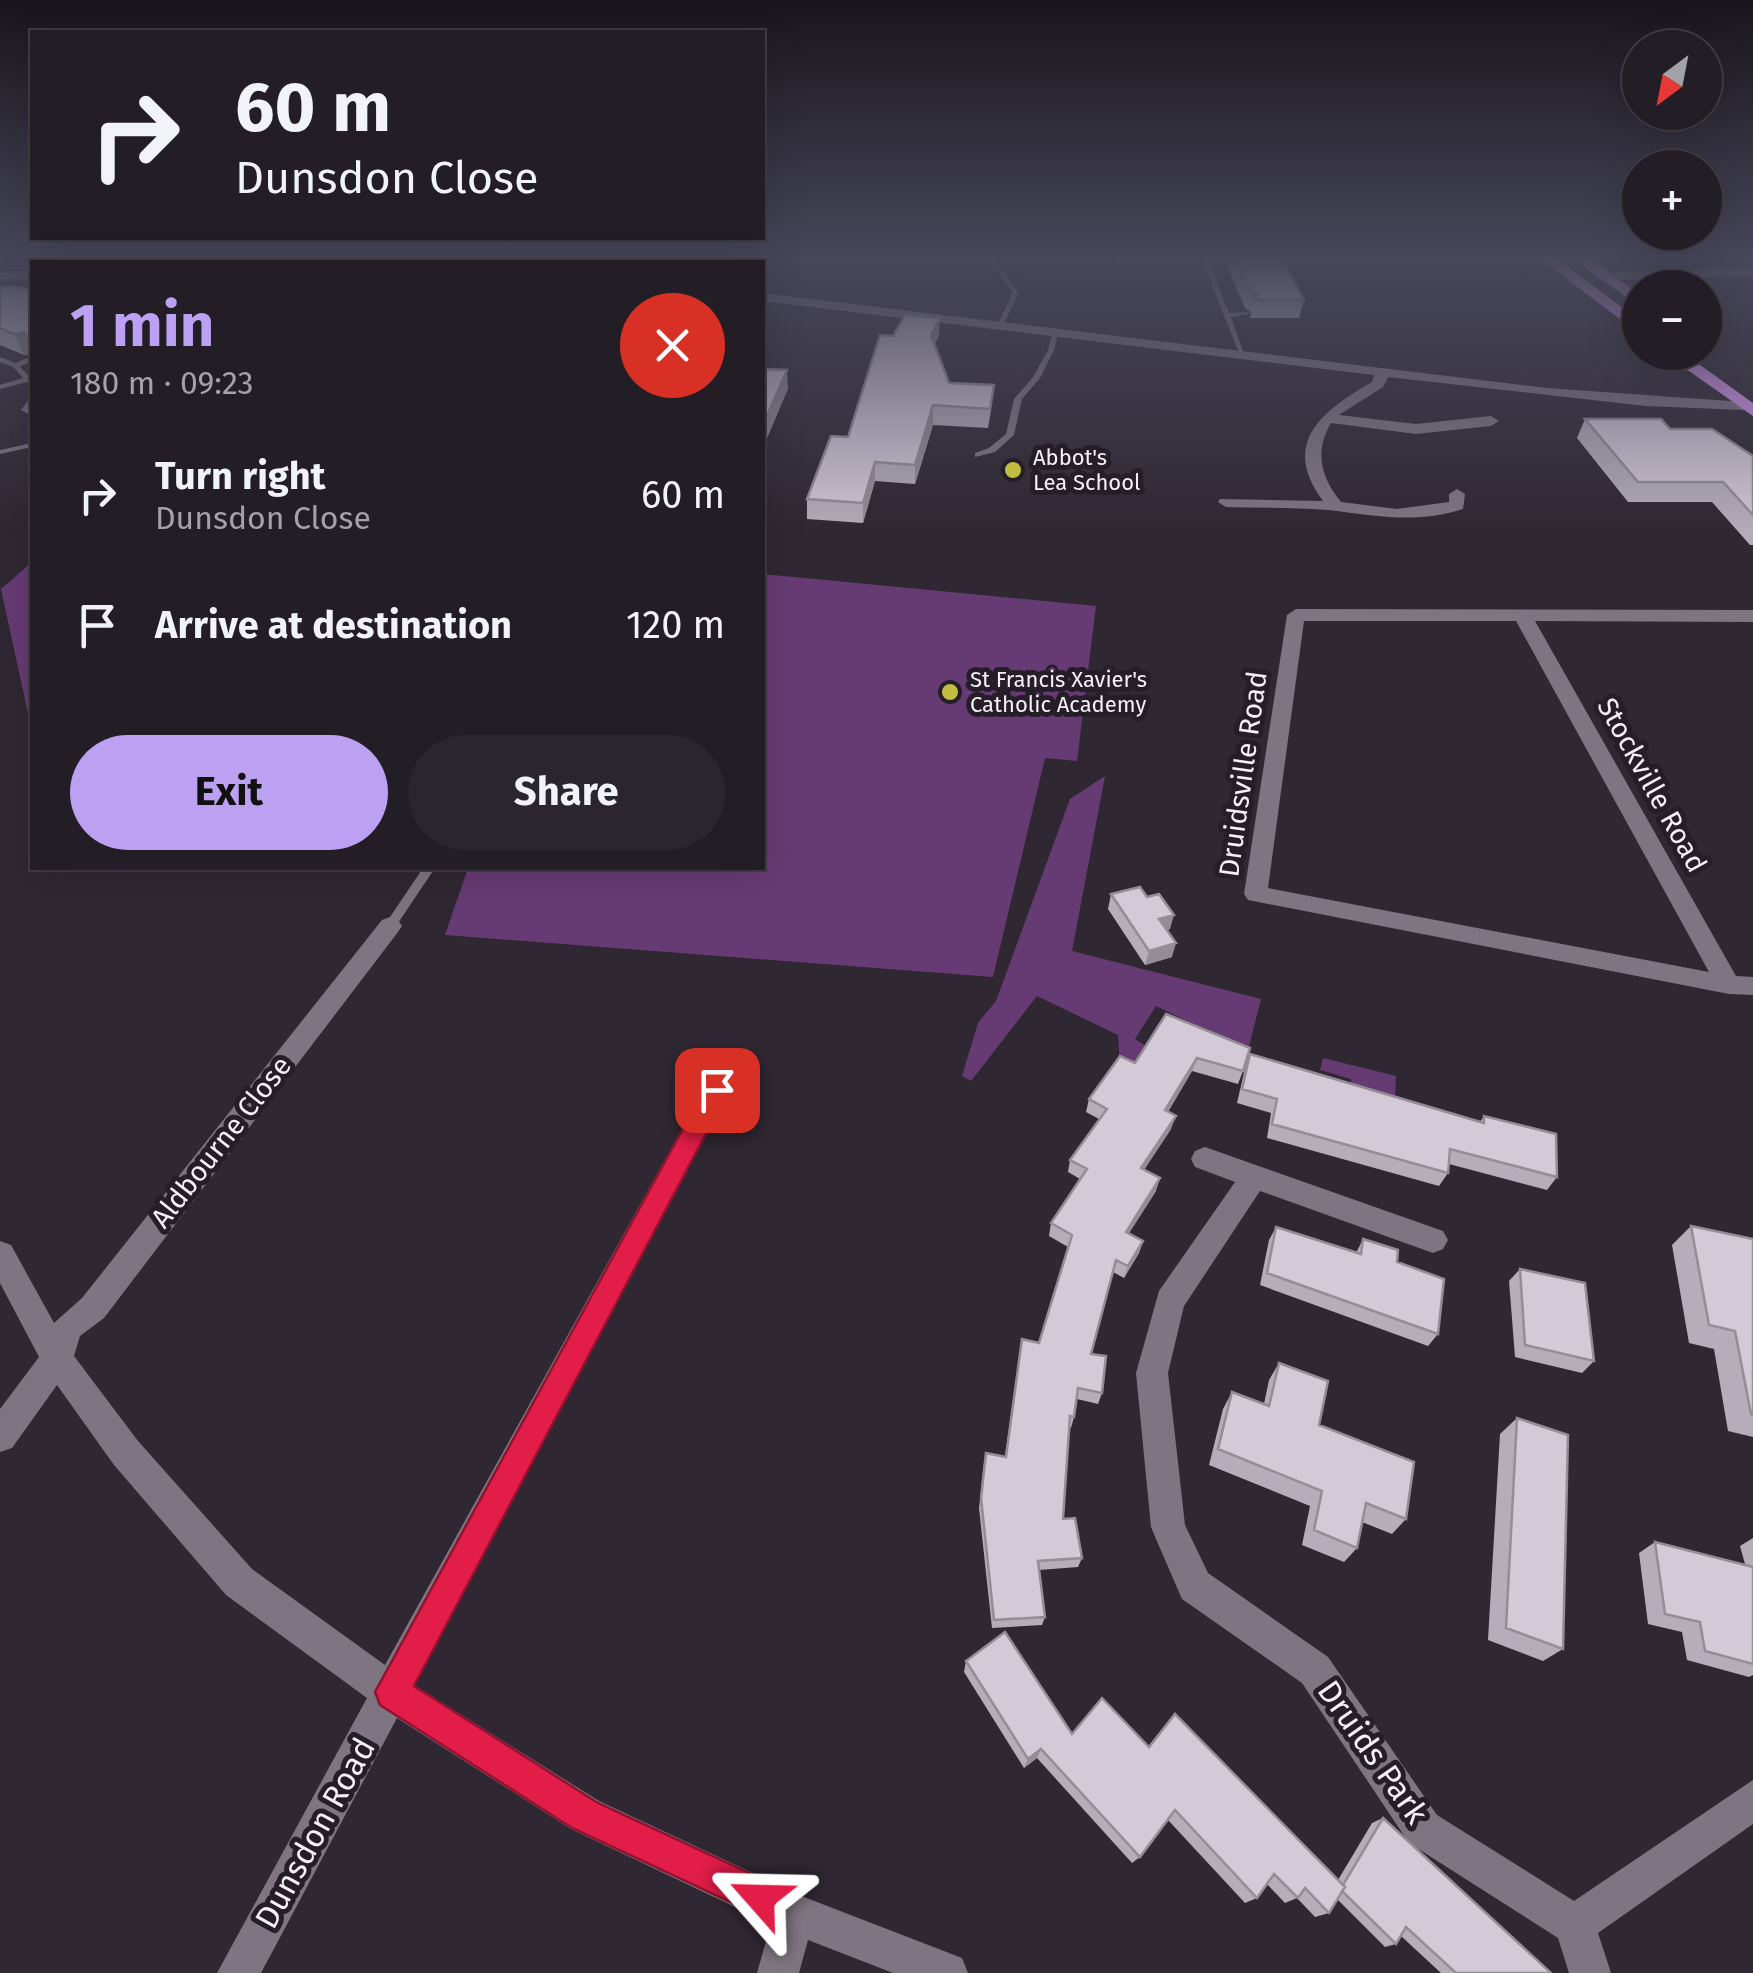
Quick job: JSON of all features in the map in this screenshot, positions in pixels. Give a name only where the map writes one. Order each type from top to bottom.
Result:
[{"type":"highway","points":[[1722,365],[1746,383],[1751,408]]},
{"type":"highway","points":[[1696,370],[1751,408]]},
{"type":"street","points":[[1218,350],[1646,402],[1751,408]]},
{"type":"street","points":[[1336,506],[1311,464],[1310,446],[1328,418],[1349,400],[1378,384],[1382,370]]},
{"type":"street","points":[[1328,418],[1416,428],[1491,421]]},
{"type":"street","points":[[1226,502],[1336,506],[1373,514],[1408,514],[1440,512],[1457,505],[1457,494]]},
{"type":"street","name":"Druidsville Road","points":[[1750,619],[1296,615],[1256,894],[1729,985],[1753,986]]},
{"type":"street","name":"Stockville Road","points":[[1522,615],[1729,985]]},
{"type":"street","name":"Aldbourne Close","points":[[0,1436],[57,1358],[68,1328],[93,1308],[390,926]]},
{"type":"street","name":"Dunsdon Road","points":[[238,1973],[717,1090]]},
{"type":"street","points":[[1205,1159],[1434,1240]]},
{"type":"street","name":"Druids Park","points":[[1254,1177],[1170,1301],[1152,1373],[1168,1526],[1196,1586],[1315,1670],[1424,1828],[1575,1925]]},
{"type":"street","points":[[0,1254],[57,1358],[126,1453],[239,1582],[392,1692],[585,1815],[795,1914],[947,1973]]},
{"type":"street","points":[[1590,1973],[1575,1925],[1753,1800]]},
{"type":"street","points":[[778,1973],[795,1914]]},
{"type":"lane","points":[[978,455],[992,450],[1010,435],[1018,399],[1048,350]]},
{"type":"lane","points":[[0,359],[16,366],[30,382]]},
{"type":"lane","points":[[16,366],[30,359]]},
{"type":"lane","points":[[0,387],[30,382]]},
{"type":"lane","points":[[0,452],[30,446]]},
{"type":"lane","points":[[390,926],[428,870]]},
{"type":"shaded area","points":[[30,564],[30,723],[1,589]]},
{"type":"shaded area","name":"St Francis Xavier's Catholic Academy","points":[[765,574],[1096,606],[1077,761],[1045,758],[993,977],[445,935],[467,870],[765,870]]},
{"type":"shaded area","points":[[1105,776],[1072,951],[1261,999],[1247,1054],[1189,1038],[1195,1025],[1156,1006],[1135,1039],[1146,1046],[1129,1071],[1120,1066],[1118,1035],[1037,996],[971,1081],[962,1076],[978,1023],[996,1001],[1070,799]]},
{"type":"shaded area","points":[[1323,1058],[1396,1076],[1395,1101],[1350,1095],[1351,1079],[1320,1070]]},
{"type":"building","points":[[875,350],[937,350],[949,383],[994,385],[990,409],[933,405],[915,465],[875,462],[863,503],[807,499],[831,436],[848,437]]},
{"type":"building","points":[[765,369],[787,370],[765,420]]},
{"type":"building","points":[[1585,419],[1661,419],[1670,429],[1712,429],[1753,456],[1753,515],[1723,482],[1638,482]]},
{"type":"building","points":[[1140,887],[1147,897],[1159,894],[1174,915],[1159,919],[1176,943],[1149,951],[1111,894]]},
{"type":"building","points":[[1166,1014],[1250,1048],[1243,1071],[1197,1058],[1165,1110],[1176,1116],[1141,1168],[1160,1178],[1126,1232],[1143,1241],[1128,1266],[1116,1260],[1091,1354],[1106,1356],[1102,1393],[1078,1388],[1074,1417],[1070,1416],[1063,1519],[1075,1518],[1082,1558],[1038,1561],[1045,1617],[994,1620],[981,1498],[986,1453],[1006,1457],[1022,1339],[1039,1343],[1072,1235],[1051,1223],[1087,1169],[1070,1160],[1107,1109],[1089,1099],[1120,1056],[1135,1063]]},
{"type":"building","points":[[1250,1054],[1484,1123],[1484,1116],[1556,1134],[1557,1177],[1450,1149],[1448,1173],[1272,1124],[1277,1099],[1242,1089]]},
{"type":"building","points":[[1691,1226],[1753,1239],[1753,1415],[1735,1331],[1709,1325]]},
{"type":"building","points":[[1276,1227],[1361,1254],[1363,1239],[1398,1250],[1397,1262],[1444,1279],[1438,1334],[1267,1273]]},
{"type":"building","points":[[1520,1269],[1585,1283],[1594,1361],[1525,1345]]},
{"type":"building","points":[[1279,1363],[1328,1381],[1319,1425],[1414,1462],[1406,1519],[1366,1503],[1357,1548],[1314,1530],[1322,1491],[1218,1449],[1232,1392],[1269,1406]]},
{"type":"building","points":[[1517,1418],[1568,1435],[1563,1649],[1506,1628]]},
{"type":"building","points":[[1655,1542],[1753,1567],[1753,1664],[1705,1651],[1700,1622],[1665,1614]]},
{"type":"building","points":[[1005,1632],[1072,1734],[1102,1698],[1149,1747],[1175,1714],[1345,1887],[1329,1913],[1305,1888],[1298,1898],[1274,1874],[1257,1898],[1175,1810],[1140,1857],[1041,1749],[1028,1759],[966,1661]]},
{"type":"building","points":[[1383,1818],[1551,1973],[1456,1973],[1406,1927],[1396,1944],[1342,1891]]},
{"type":"place","name":"Abbot's Lea School","points":[[1013,470]]},
{"type":"place","name":"St Francis Xavier's Catholic Academy","points":[[950,692]]},
{"type":"route","points":[[717,1090],[392,1692],[585,1815],[760,1898]]}]
